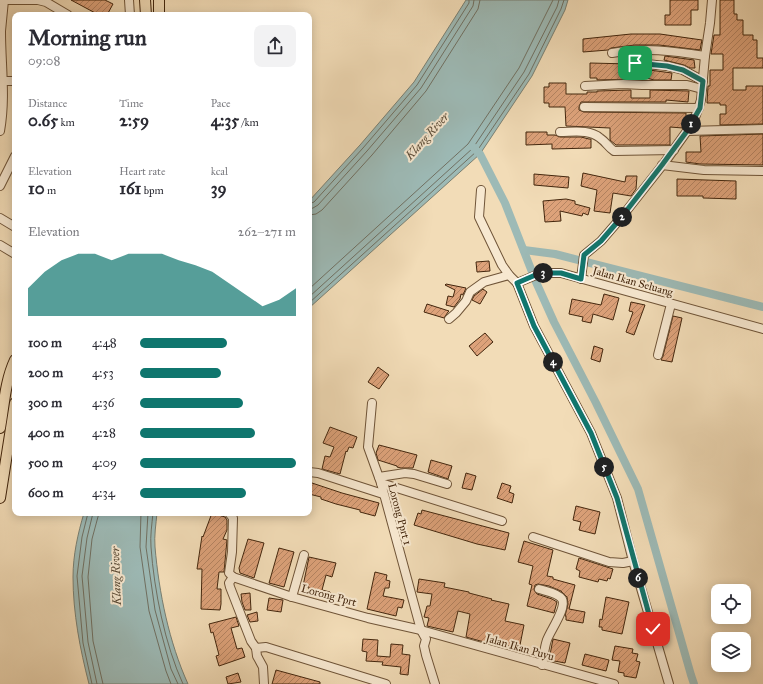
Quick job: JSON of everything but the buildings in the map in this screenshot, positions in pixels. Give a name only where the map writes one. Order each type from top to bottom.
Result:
[{"type":"main road","points":[[146,2],[159,7]]},
{"type":"main road","points":[[0,428],[12,367]]},
{"type":"main road","points":[[0,498],[12,422]]},
{"type":"street","points":[[0,131],[2,120],[1,103],[3,81],[1,31],[5,0],[38,0],[46,2],[63,12]]},
{"type":"street","points":[[129,0],[130,12]]},
{"type":"street","points":[[581,279],[584,255],[601,241],[615,225],[674,150],[700,108],[712,0]]},
{"type":"street","points":[[612,53],[666,50],[705,56]]},
{"type":"street","points":[[635,63],[667,66],[683,70],[702,85]]},
{"type":"street","points":[[3,81],[12,81]]},
{"type":"street","points":[[585,86],[623,84],[702,85]]},
{"type":"street","points":[[584,107],[700,108]]},
{"type":"street","points":[[687,131],[763,129]]},
{"type":"street","points":[[560,132],[591,132],[602,139],[609,148],[614,151],[674,150]]},
{"type":"street","points":[[0,186],[12,162]]},
{"type":"street","points":[[662,165],[704,170],[763,171]]},
{"type":"street","points":[[481,190],[479,217],[502,265],[517,283],[534,326],[591,433],[617,498],[633,561],[669,684]]},
{"type":"street","points":[[0,218],[12,226]]},
{"type":"street","points":[[0,245],[12,252]]},
{"type":"street","name":"Jalan Ikan Seluang","points":[[517,283],[540,273],[561,273],[763,328]]},
{"type":"street","points":[[449,319],[466,301],[470,292],[484,282],[509,275]]},
{"type":"street","points":[[658,355],[671,304]]},
{"type":"street","name":"Lorong Pprt 1","points":[[372,403],[368,447],[380,480],[421,630],[426,639],[424,646],[435,684]]},
{"type":"street","points":[[312,472],[383,494]]},
{"type":"street","points":[[380,480],[405,473],[414,474],[447,484]]},
{"type":"street","points":[[380,480],[502,521]]},
{"type":"street","points":[[231,516],[233,518],[232,552],[229,573],[232,577],[229,583],[251,641],[256,648],[257,656],[263,667],[264,684]]},
{"type":"street","points":[[533,537],[609,562],[623,563],[633,561]]},
{"type":"street","points":[[292,597],[304,555]]},
{"type":"street","name":"Lorong Pprt","points":[[232,577],[292,597],[368,618],[421,630]]},
{"type":"street","points":[[539,589],[556,595],[561,598],[563,602],[561,612],[547,640],[542,665]]},
{"type":"street","name":"Jalan Ikan Puyu","points":[[421,630],[614,684]]},
{"type":"street","points":[[256,648],[266,647],[386,684]]},
{"type":"water","name":"Klang River","points":[[466,0],[568,0],[565,10],[532,76],[480,154],[312,305],[312,198],[414,82]]},
{"type":"water","name":"Klang River","points":[[83,516],[157,516],[155,547],[162,599],[175,651],[188,684],[89,684],[74,604],[73,569],[78,536]]},
{"type":"waterway","points":[[473,147],[480,154],[505,203],[536,282],[554,322],[638,489],[694,684]]},
{"type":"waterway","points":[[524,250],[555,254],[763,307]]},
{"type":"route","points":[[635,63],[667,66],[683,70],[703,81],[700,108],[687,131],[620,219],[601,241],[584,255],[581,279],[561,273],[540,273],[517,283],[534,326],[591,433],[617,498],[633,561],[653,629]]}]
